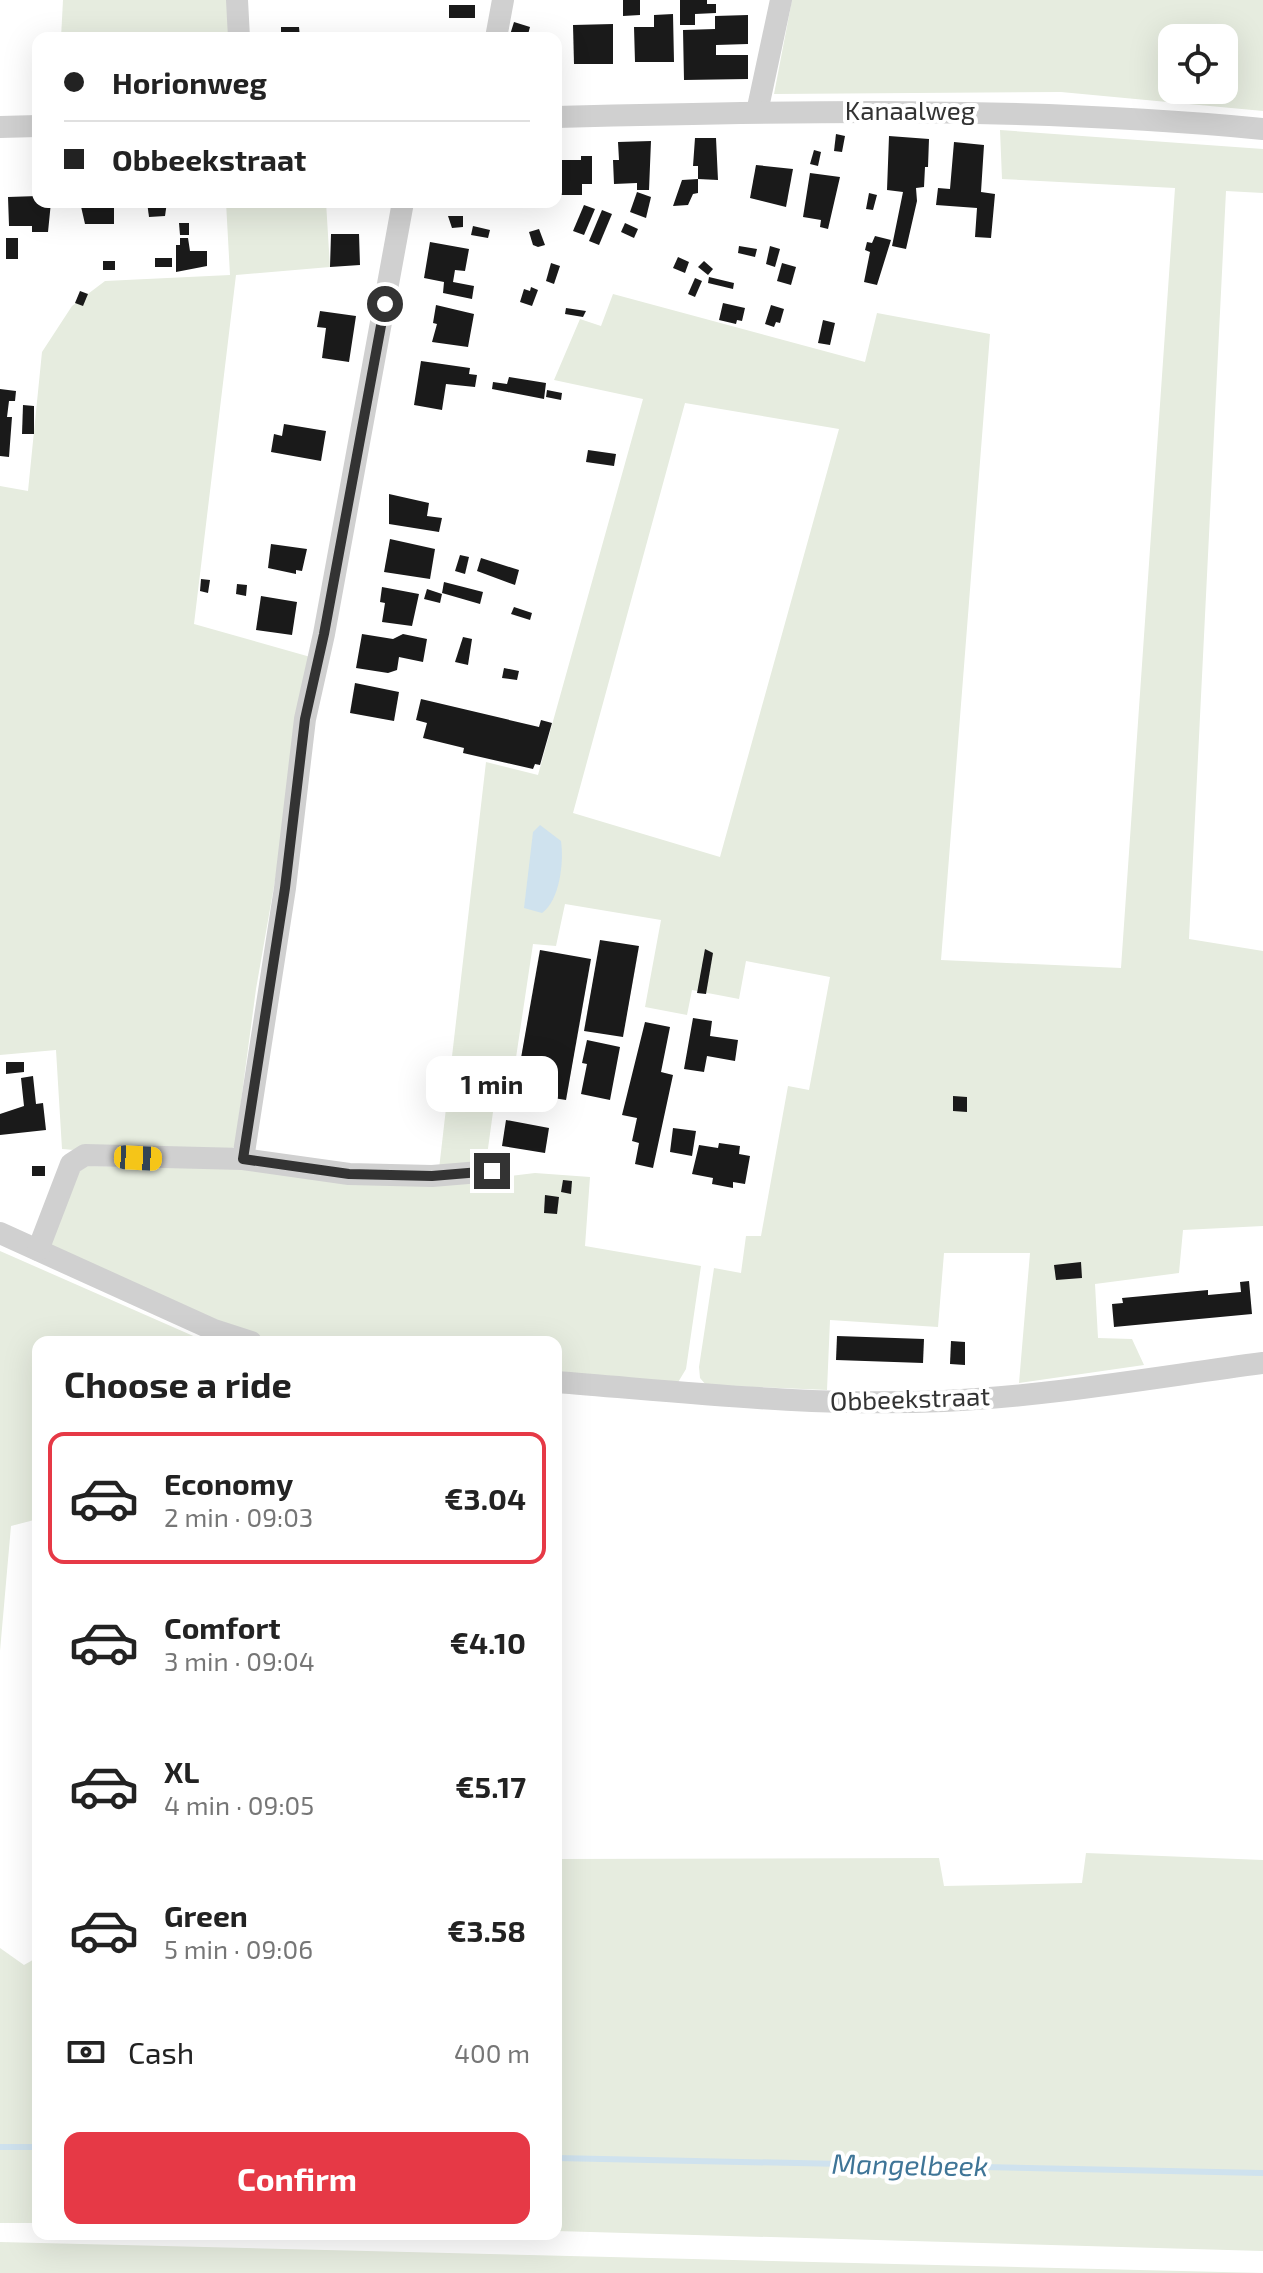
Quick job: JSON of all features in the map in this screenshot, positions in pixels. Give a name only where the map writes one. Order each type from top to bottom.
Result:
[{"type":"street","points":[[237,0],[239,32]]},
{"type":"street","points":[[497,32],[503,0]]},
{"type":"street","points":[[757,112],[781,0]]},
{"type":"street","name":"Kanaalweg","points":[[562,117],[999,111],[1140,117],[1263,129]]},
{"type":"street","points":[[0,127],[32,126]]},
{"type":"street","points":[[243,1159],[285,888],[305,719],[324,634],[402,208]]},
{"type":"street","points":[[38,1250],[71,1164],[85,1155],[243,1159],[349,1174],[432,1176],[492,1171]]},
{"type":"street","points":[[0,1233],[232,1336]]},
{"type":"street","name":"Obbeekstraat","points":[[562,1382],[805,1401],[931,1401],[1012,1396],[1263,1363]]},
{"type":"shaded area","points":[[63,0],[228,0],[231,32],[61,32]]},
{"type":"shaded area","points":[[792,0],[1263,0],[1263,111],[1189,104],[1238,104],[1238,24],[1158,24],[1158,101],[1061,92],[774,94]]},
{"type":"shaded area","points":[[1000,130],[1263,149],[1263,193],[1226,191],[1189,939],[1263,951],[1263,1226],[1183,1230],[1179,1273],[1095,1284],[1098,1338],[1132,1339],[1144,1365],[1019,1383],[1030,1253],[944,1253],[938,1327],[830,1320],[827,1390],[706,1385],[700,1378],[699,1367],[714,1268],[741,1273],[746,1236],[761,1236],[788,1086],[809,1090],[830,977],[746,961],[739,999],[692,990],[687,1015],[645,1007],[661,920],[565,904],[556,946],[533,944],[511,1091],[496,1090],[486,1163],[439,1169],[486,762],[538,775],[643,399],[554,380],[580,319],[601,326],[613,294],[865,362],[877,313],[990,334],[941,960],[1121,968],[1175,188],[1002,179]],"holes":[[[685,403],[839,429],[720,857],[573,813]]]},
{"type":"shaded area","points":[[226,208],[326,208],[330,267],[236,275],[194,624],[314,658],[256,989],[235,1146],[224,1152],[181,1156],[62,1149],[56,1050],[0,1055],[0,486],[28,491],[42,352],[72,306],[105,281],[230,275]]},
{"type":"shaded area","points":[[86,1166],[235,1168],[485,1179],[535,1173],[590,1177],[585,1246],[701,1266],[686,1369],[677,1384],[562,1374],[562,1336],[260,1336],[187,1309],[49,1245],[72,1178]]},
{"type":"shaded area","points":[[0,1251],[193,1336],[32,1336],[32,1521],[11,1526],[0,1651]]},
{"type":"shaded area","points":[[1086,1853],[1263,1860],[1263,2251],[562,2231],[562,1859],[939,1858],[944,1886],[1082,1883]]},
{"type":"shaded area","points":[[0,1948],[24,1965],[32,1960],[32,2223],[0,2223]]},
{"type":"shaded area","points":[[0,2242],[1263,2273],[0,2273]]},
{"type":"water","points":[[540,825],[561,841],[562,850],[557,890],[542,913],[524,908],[533,832]]},
{"type":"building","points":[[623,0],[640,0],[640,15],[623,16]]},
{"type":"building","points":[[680,0],[707,0],[707,4],[716,4],[716,13],[695,14],[695,25],[680,25]]},
{"type":"building","points":[[449,5],[475,5],[475,18],[449,18]]},
{"type":"building","points":[[673,14],[674,62],[635,62],[634,27],[654,27],[654,15]]},
{"type":"building","points":[[748,15],[748,44],[716,45],[716,55],[748,55],[748,79],[684,80],[683,30],[715,29],[715,16]]},
{"type":"building","points":[[514,22],[530,27],[529,32],[511,32]]},
{"type":"building","points":[[613,24],[613,64],[574,64],[573,25]]},
{"type":"building","points":[[281,27],[299,27],[299,32],[281,32]]},
{"type":"building","points":[[836,134],[845,136],[842,152],[834,151]]},
{"type":"building","points":[[889,136],[929,139],[924,187],[916,188],[917,201],[906,249],[892,246],[903,192],[887,190]]},
{"type":"building","points":[[695,138],[716,138],[718,180],[698,179],[698,166],[693,166]]},
{"type":"building","points":[[651,141],[649,190],[637,190],[637,183],[614,184],[613,160],[619,160],[618,142]]},
{"type":"building","points":[[954,142],[984,145],[981,192],[995,194],[991,238],[975,237],[977,208],[936,205],[938,188],[950,189]]},
{"type":"building","points":[[814,150],[821,152],[818,166],[810,164]]},
{"type":"building","points":[[581,156],[592,156],[592,184],[582,184],[582,195],[562,195],[562,160],[581,160]]},
{"type":"building","points":[[756,165],[793,169],[786,207],[750,198]]},
{"type":"building","points":[[810,173],[840,177],[828,229],[820,227],[821,220],[803,217]]},
{"type":"building","points":[[698,179],[698,193],[693,194],[688,205],[673,206],[682,180]]},
{"type":"building","points":[[637,192],[651,197],[646,218],[630,212]]},
{"type":"building","points":[[869,193],[877,195],[873,210],[866,209]]},
{"type":"building","points":[[32,196],[32,208],[50,208],[48,232],[32,232],[32,226],[9,226],[8,197]]},
{"type":"building","points":[[584,205],[595,209],[584,235],[573,231]]},
{"type":"building","points":[[81,208],[114,208],[114,224],[85,224]]},
{"type":"building","points":[[148,208],[166,208],[165,216],[149,217]]},
{"type":"building","points":[[602,210],[612,214],[599,245],[589,241]]},
{"type":"building","points":[[448,216],[463,216],[463,227],[452,228]]},
{"type":"building","points":[[179,223],[189,223],[189,235],[180,235]]},
{"type":"building","points":[[625,223],[638,229],[634,238],[621,232]]},
{"type":"building","points":[[473,226],[490,230],[488,238],[471,235]]},
{"type":"building","points":[[539,229],[545,245],[538,247],[533,245],[529,232]]},
{"type":"building","points":[[331,234],[359,234],[360,265],[330,267]]},
{"type":"building","points":[[875,236],[891,240],[877,285],[864,282],[870,252],[865,250],[867,242],[872,243]]},
{"type":"building","points":[[6,238],[18,238],[18,259],[6,259]]},
{"type":"building","points":[[180,238],[188,238],[190,251],[207,251],[207,266],[176,272],[176,245],[180,245]]},
{"type":"building","points":[[430,242],[469,249],[465,271],[455,270],[453,282],[474,286],[472,299],[443,293],[444,282],[424,278]]},
{"type":"building","points":[[739,246],[757,249],[755,257],[738,253]]},
{"type":"building","points":[[770,246],[780,249],[775,267],[766,264]]},
{"type":"building","points":[[678,257],[689,262],[685,273],[673,268]]},
{"type":"building","points":[[155,258],[172,258],[172,267],[155,267]]},
{"type":"building","points":[[103,261],[115,261],[115,270],[103,270]]},
{"type":"building","points":[[704,261],[713,269],[708,275],[698,267]]},
{"type":"building","points":[[551,263],[560,266],[554,284],[546,281]]},
{"type":"building","points":[[782,263],[796,267],[791,285],[777,281]]},
{"type":"building","points":[[709,277],[734,283],[733,289],[708,283]]},
{"type":"building","points":[[695,278],[702,281],[695,297],[688,294]]},
{"type":"building","points":[[531,287],[538,290],[532,306],[520,302],[524,289],[530,291]]},
{"type":"building","points":[[80,291],[88,294],[83,306],[75,303]]},
{"type":"building","points":[[723,303],[745,308],[742,321],[737,320],[736,324],[719,320]]},
{"type":"building","points":[[436,305],[474,314],[468,347],[432,342],[437,324],[433,323]]},
{"type":"building","points":[[771,305],[784,309],[780,323],[776,322],[774,327],[765,324]]},
{"type":"building","points":[[566,308],[586,311],[583,317],[565,314]]},
{"type":"building","points":[[320,311],[356,316],[349,362],[322,358],[326,328],[317,327]]},
{"type":"building","points":[[823,320],[835,323],[830,345],[818,343]]},
{"type":"building","points":[[421,361],[470,368],[469,374],[477,375],[475,387],[446,384],[442,410],[414,405]]},
{"type":"building","points":[[509,377],[546,383],[544,399],[492,389],[493,382],[507,384]]},
{"type":"building","points":[[0,389],[16,391],[15,401],[9,401],[7,417],[12,417],[9,457],[0,456]]},
{"type":"building","points":[[547,390],[562,393],[561,400],[546,397]]},
{"type":"building","points":[[23,405],[34,406],[34,434],[22,434]]},
{"type":"building","points":[[284,424],[326,431],[321,461],[271,452],[274,434],[282,436]]},
{"type":"building","points":[[588,450],[616,454],[614,466],[586,462]]},
{"type":"building","points":[[389,494],[429,503],[427,516],[442,518],[439,532],[389,524]]},
{"type":"building","points":[[390,539],[435,549],[430,579],[384,572]]},
{"type":"building","points":[[271,544],[307,549],[302,571],[296,570],[296,574],[268,568]]},
{"type":"building","points":[[460,555],[469,557],[465,574],[455,571]]},
{"type":"building","points":[[481,558],[519,570],[515,585],[477,571]]},
{"type":"building","points":[[201,579],[210,580],[208,593],[200,591]]},
{"type":"building","points":[[444,582],[483,592],[480,604],[442,593]]},
{"type":"building","points":[[237,584],[247,585],[246,596],[236,594]]},
{"type":"building","points":[[382,587],[419,594],[412,626],[382,622],[385,603],[380,602]]},
{"type":"building","points":[[427,589],[442,594],[440,603],[424,599]]},
{"type":"building","points":[[261,596],[297,602],[292,635],[256,630]]},
{"type":"building","points":[[514,607],[532,613],[530,620],[511,614]]},
{"type":"building","points":[[362,634],[393,639],[403,634],[427,639],[423,662],[399,657],[397,670],[388,673],[356,668]]},
{"type":"building","points":[[463,637],[472,639],[468,665],[455,662]]},
{"type":"building","points":[[504,668],[519,671],[517,680],[502,678]]},
{"type":"building","points":[[355,683],[399,692],[394,721],[350,713]]},
{"type":"building","points":[[421,699],[539,727],[541,720],[552,723],[540,765],[535,764],[533,769],[463,753],[464,748],[423,738],[427,723],[416,720]]},
{"type":"building","points":[[600,940],[639,946],[623,1037],[584,1031]]},
{"type":"building","points":[[705,949],[713,953],[706,994],[697,993]]},
{"type":"building","points":[[540,950],[591,959],[566,1100],[515,1092]]},
{"type":"building","points":[[693,1018],[712,1021],[710,1036],[738,1040],[735,1061],[707,1056],[704,1072],[684,1069]]},
{"type":"building","points":[[645,1022],[670,1027],[661,1072],[673,1075],[653,1168],[635,1164],[639,1143],[632,1141],[637,1118],[622,1115]]},
{"type":"building","points":[[587,1040],[620,1047],[610,1100],[581,1094],[587,1064],[582,1063]]},
{"type":"building","points":[[6,1062],[24,1062],[24,1072],[6,1074]]},
{"type":"building","points":[[33,1076],[36,1104],[43,1103],[46,1130],[0,1135],[0,1114],[24,1106],[21,1078]]},
{"type":"building","points":[[953,1096],[967,1097],[967,1112],[953,1111]]},
{"type":"building","points":[[506,1120],[549,1128],[545,1153],[502,1146]]},
{"type":"building","points":[[673,1128],[696,1131],[692,1156],[670,1152]]},
{"type":"building","points":[[719,1143],[740,1146],[739,1154],[750,1156],[745,1184],[733,1182],[733,1188],[712,1184],[713,1178],[692,1174],[699,1145],[718,1148]]},
{"type":"building","points":[[32,1166],[45,1166],[45,1176],[32,1176]]},
{"type":"building","points":[[563,1180],[572,1181],[571,1194],[561,1192]]},
{"type":"building","points":[[545,1195],[559,1197],[557,1214],[544,1213]]},
{"type":"building","points":[[1081,1262],[1082,1278],[1056,1280],[1054,1265]]},
{"type":"building","points":[[1249,1281],[1252,1314],[1114,1327],[1112,1304],[1123,1303],[1122,1298],[1208,1290],[1208,1295],[1241,1292],[1240,1282]]},
{"type":"building","points":[[837,1336],[924,1339],[923,1363],[836,1360]]},
{"type":"building","points":[[951,1341],[965,1342],[965,1365],[950,1364]]},
{"type":"waterway","name":"Mangelbeek","points":[[0,2147],[32,2147]]},
{"type":"waterway","name":"Mangelbeek","points":[[562,2158],[1263,2173]]},
{"type":"route","points":[[385,304],[324,634],[305,719],[285,888],[243,1159],[349,1174],[432,1176],[492,1171]]}]
